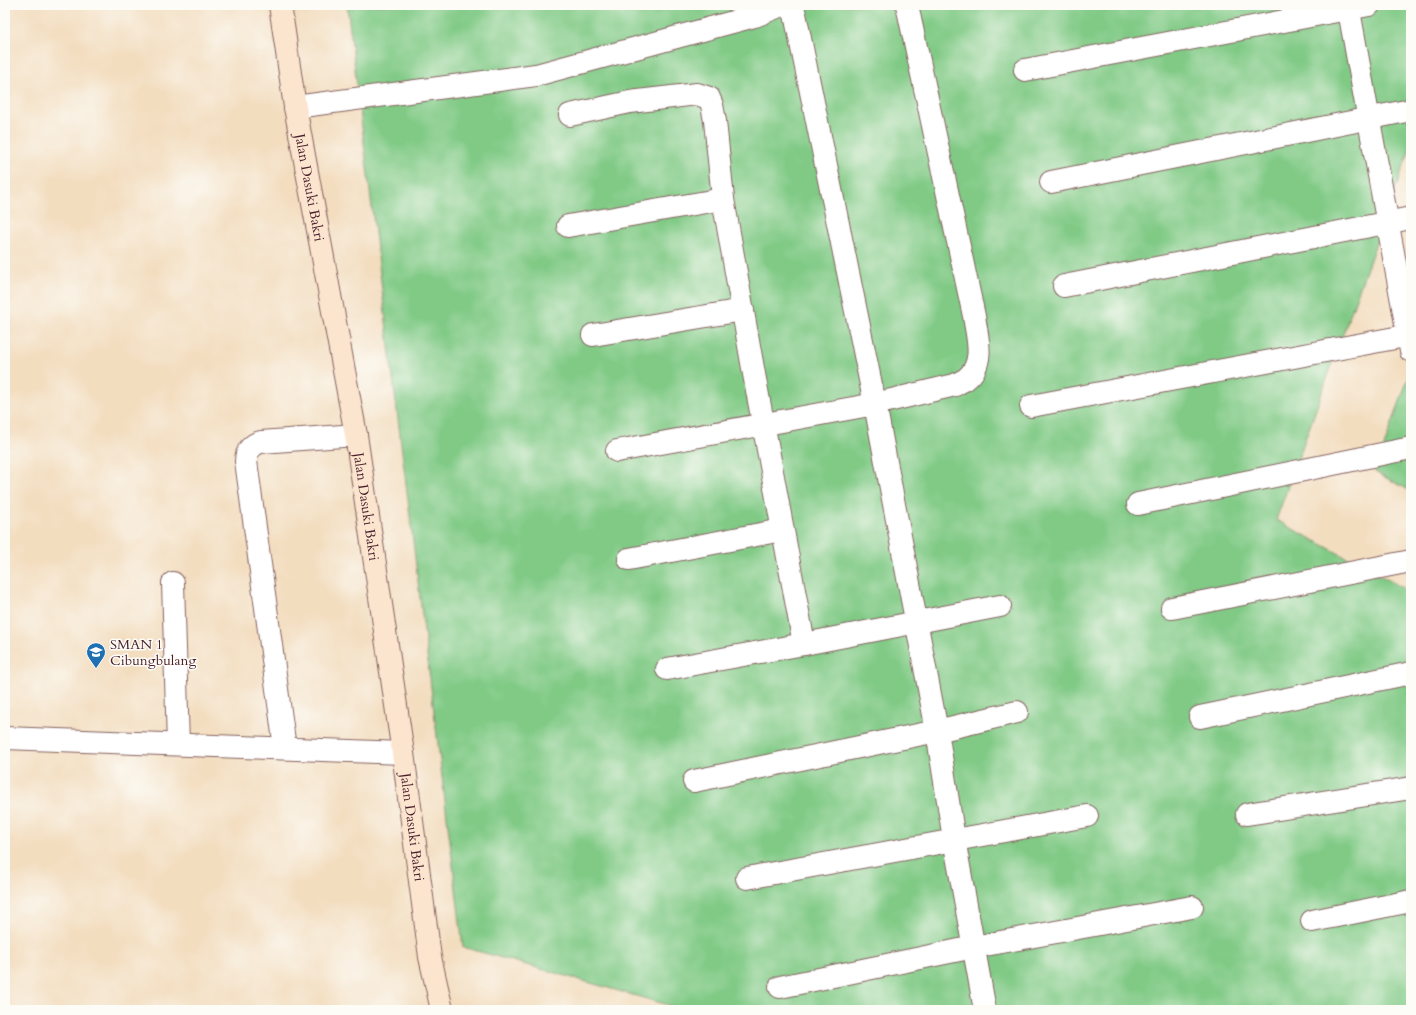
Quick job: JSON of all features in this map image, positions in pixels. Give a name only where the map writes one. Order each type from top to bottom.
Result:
[{"type":"main road","name":"Jalan Dasuki Bakri","points":[[280,5],[295,107],[356,435],[403,753],[430,957],[442,1010]]},
{"type":"street","points":[[295,107],[536,75],[754,16],[782,5]]},
{"type":"street","points":[[788,5],[795,14],[875,404],[937,731],[954,839],[985,1010]]},
{"type":"street","points":[[617,451],[875,404],[955,384],[966,379],[976,367],[980,353],[974,316],[906,5]]},
{"type":"street","points":[[1025,70],[1355,6],[1368,118],[1410,341],[1031,406]]},
{"type":"street","points":[[570,115],[630,102],[696,94],[709,98],[715,121],[723,199],[782,530],[804,644]]},
{"type":"street","points":[[1051,182],[1411,110]]},
{"type":"street","points":[[568,226],[723,199]]},
{"type":"street","points":[[1064,286],[1411,218]]},
{"type":"street","points":[[593,335],[743,310]]},
{"type":"street","points":[[285,748],[246,458],[249,450],[261,442],[356,435]]},
{"type":"street","points":[[1138,504],[1411,448]]},
{"type":"street","points":[[629,559],[782,530]]},
{"type":"street","points":[[1172,608],[1411,561]]},
{"type":"street","points":[[173,583],[178,744]]},
{"type":"street","points":[[667,669],[1000,606]]},
{"type":"street","points":[[1200,717],[1411,674]]},
{"type":"street","points":[[694,781],[937,731],[1017,712]]},
{"type":"street","points":[[5,738],[403,753]]},
{"type":"street","points":[[1247,814],[1411,788]]},
{"type":"street","points":[[747,878],[954,839],[1087,816]]},
{"type":"street","points":[[1312,921],[1411,901]]},
{"type":"street","points":[[780,987],[974,947],[1192,907]]},
{"type":"green space","points":[[347,5],[1411,5],[1411,146],[1276,520],[1411,592],[1411,1010],[686,1010],[463,947]]},
{"type":"green space","points":[[1411,370],[1411,491],[1375,472]]},
{"type":"place","name":"SMAN 1 Cibungbulang","points":[[96,669]]}]
